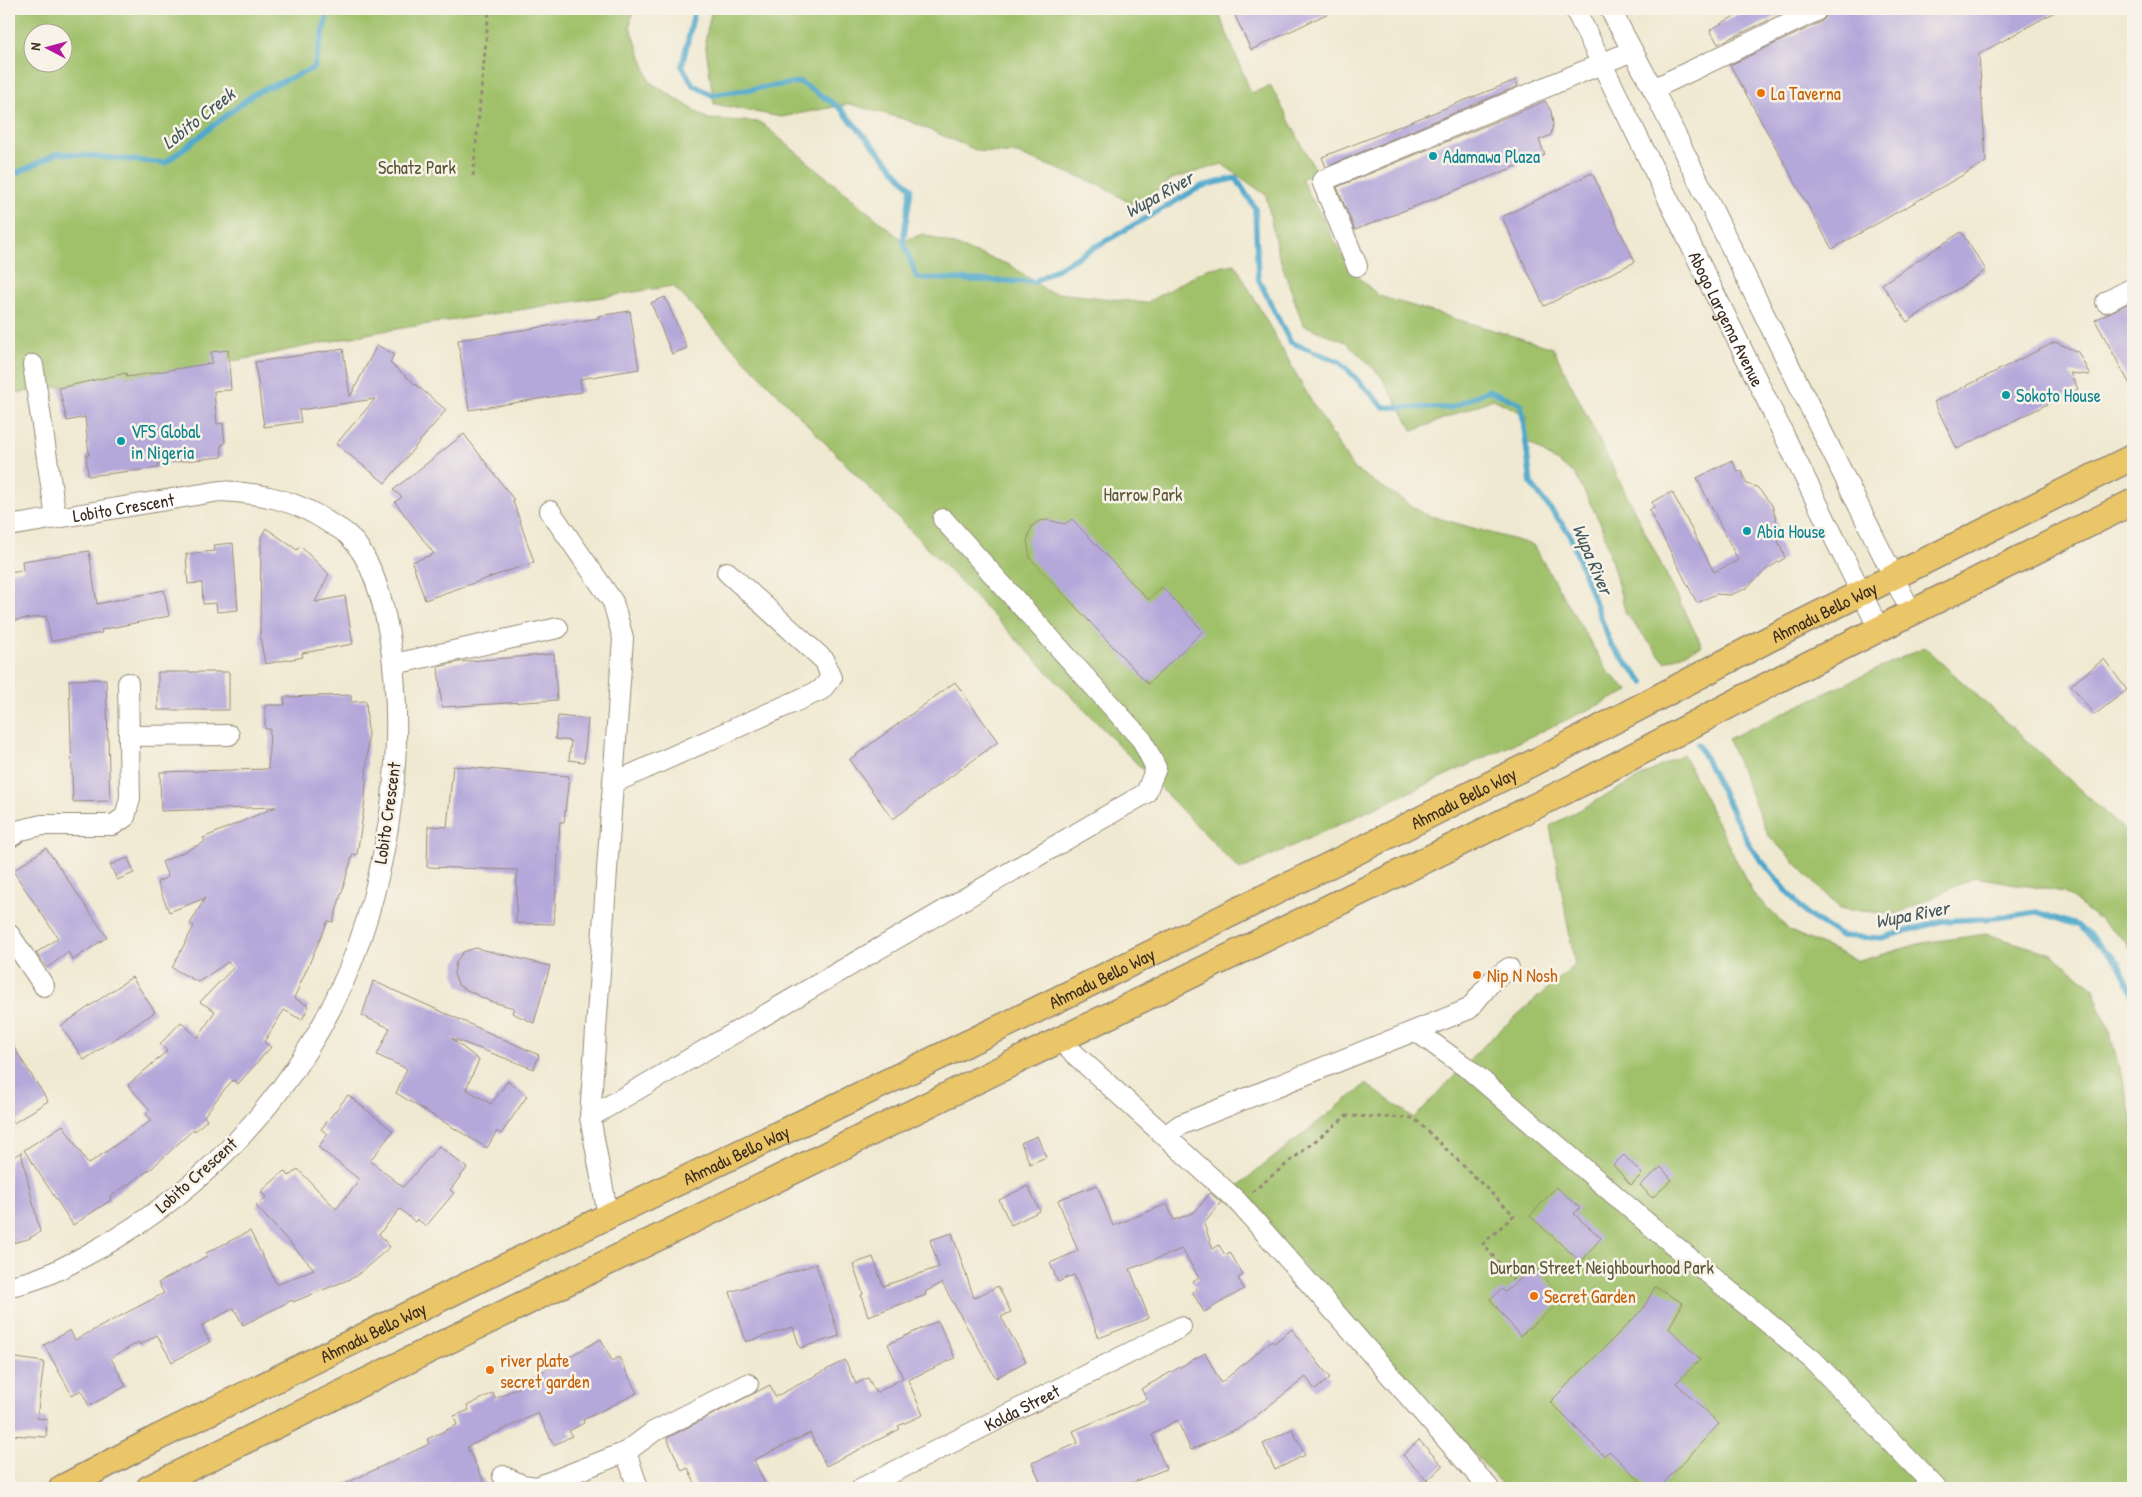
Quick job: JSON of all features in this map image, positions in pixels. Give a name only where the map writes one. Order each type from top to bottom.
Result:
[{"type":"main road","name":"Ahmadu Bello Way","points":[[62,1488],[159,1437],[608,1216],[1131,964],[1564,747],[1769,639],[2133,457]]},
{"type":"main road","name":"Ahmadu Bello Way","points":[[149,1488],[1582,783],[1787,675],[2133,502]]},
{"type":"street","name":"Abogo Largema Avenue","points":[[1575,9],[1879,629]]},
{"type":"street","name":"Abogo Largema Avenue","points":[[1610,9],[1653,88],[1911,612]]},
{"type":"street","points":[[1653,88],[1816,10]]},
{"type":"street","points":[[1357,266],[1322,181],[1632,51]]},
{"type":"street","points":[[2106,302],[2133,288]]},
{"type":"street","points":[[33,365],[56,518]]},
{"type":"street","name":"Lobito Crescent","points":[[9,526],[220,491],[255,492],[288,501],[319,515],[349,536],[371,570],[385,610],[394,664],[396,726],[395,780],[385,848],[364,929],[340,988],[308,1051],[272,1101],[225,1152],[175,1198],[112,1242],[44,1278],[9,1286]]},
{"type":"street","points":[[550,511],[614,602],[623,638],[590,1117],[608,1216]]},
{"type":"street","points":[[590,1117],[1146,794],[1156,768],[1142,740],[943,519]]},
{"type":"street","points":[[613,783],[820,690],[831,678],[825,662],[726,572]]},
{"type":"street","points":[[394,664],[558,628]]},
{"type":"street","points":[[9,838],[21,830],[42,825],[113,825],[125,817],[130,798],[128,683]]},
{"type":"street","points":[[130,736],[229,735]]},
{"type":"street","points":[[9,934],[44,986]]},
{"type":"street","points":[[1165,1136],[1180,1125],[1469,1009],[1492,981],[1509,968]]},
{"type":"street","points":[[1416,1030],[1471,1072],[1646,1222],[1813,1360],[1936,1488]]},
{"type":"street","points":[[1059,1040],[1238,1202],[1490,1488]]},
{"type":"street","name":"Kolda Street","points":[[862,1488],[1180,1326]]},
{"type":"street","points":[[503,1476],[522,1485],[537,1487],[626,1452],[654,1432],[748,1384]]},
{"type":"street","points":[[626,1452],[638,1488]]},
{"type":"path","points":[[473,176],[490,9]]},
{"type":"path","points":[[1238,1202],[1346,1116],[1414,1118],[1514,1215],[1484,1244],[1513,1280]]},
{"type":"green space","points":[[9,9],[633,9],[630,26],[650,82],[708,119],[760,122],[903,241],[923,234],[1010,265],[1049,292],[1146,303],[1206,269],[1235,264],[1310,399],[1353,468],[1424,514],[1533,545],[1608,672],[1629,691],[1240,870],[673,286],[377,332],[239,360],[9,394]]},
{"type":"green space","points":[[712,9],[1217,9],[1251,93],[1271,86],[1316,172],[1301,179],[1351,271],[1379,296],[1553,348],[1702,646],[1665,662],[1626,614],[1602,526],[1575,474],[1525,440],[1526,415],[1493,399],[1413,431],[1381,376],[1346,342],[1303,325],[1277,250],[1266,195],[1222,164],[1172,179],[1137,207],[1098,184],[1018,154],[978,151],[907,120],[850,104],[781,117],[714,104],[705,41]]},
{"type":"green space","points":[[1924,647],[2133,838],[2133,954],[2126,941],[2064,892],[1975,877],[1897,914],[1840,909],[1768,835],[1728,739]]},
{"type":"green space","name":"Durban Street Neighbourhood Park","points":[[1683,754],[1752,892],[1790,931],[1859,961],[1922,943],[1986,934],[2052,954],[2092,987],[2110,1033],[2133,1120],[2133,1488],[1505,1488],[1234,1189],[1366,1084],[1414,1118],[1492,1037],[1575,965],[1550,826]]},
{"type":"building","points":[[1232,9],[1337,9],[1251,50]]},
{"type":"building","points":[[1747,9],[1793,9],[1718,44],[1710,30]]},
{"type":"building","points":[[1827,9],[2060,9],[1979,54],[1986,162],[1832,249],[1730,65],[1821,22],[1826,17]]},
{"type":"building","points":[[1516,80],[1518,86],[1326,167],[1322,157]]},
{"type":"building","points":[[1545,101],[1551,111],[1553,124],[1551,135],[1539,140],[1545,155],[1355,230],[1337,187]]},
{"type":"building","points":[[1592,173],[1635,262],[1544,306],[1502,217]]},
{"type":"building","points":[[1961,232],[1986,270],[1907,322],[1882,284]]},
{"type":"building","points":[[665,297],[687,348],[672,354],[651,303]]},
{"type":"building","points":[[2133,301],[2133,390],[2095,320]]},
{"type":"building","points":[[630,311],[639,369],[580,379],[582,392],[469,410],[458,340],[599,318],[598,316]]},
{"type":"building","name":"Sokoto House","points":[[2055,342],[2078,352],[2090,375],[2070,373],[2078,389],[1957,449],[1934,402]]},
{"type":"building","points":[[377,345],[394,354],[390,363],[446,410],[385,483],[336,444],[375,399],[299,410],[301,422],[264,427],[255,362],[343,349],[350,397]]},
{"type":"building","points":[[228,350],[231,390],[214,391],[217,424],[223,423],[225,444],[221,445],[222,457],[158,464],[158,468],[88,476],[86,455],[89,455],[85,417],[67,421],[59,388],[126,373],[127,377],[212,363],[211,352]]},
{"type":"building","points":[[464,434],[514,500],[534,562],[425,600],[412,562],[434,554],[395,502],[402,497],[393,490]]},
{"type":"building","name":"Abia House","points":[[1732,460],[1738,472],[1742,471],[1747,484],[1757,487],[1772,505],[1778,526],[1776,536],[1785,558],[1767,569],[1745,589],[1730,595],[1716,594],[1697,603],[1649,510],[1654,507],[1652,502],[1672,492],[1714,572],[1738,560],[1697,478]]},
{"type":"building","points":[[1072,519],[1148,600],[1162,587],[1203,631],[1148,684],[1030,558],[1027,541],[1032,526],[1039,521],[1048,520],[1065,524]]},
{"type":"building","points":[[266,528],[297,550],[300,546],[329,574],[315,602],[345,596],[353,644],[302,653],[303,657],[265,664],[260,637],[261,537]]},
{"type":"building","points":[[233,543],[238,610],[217,612],[216,603],[203,604],[202,583],[188,584],[186,554],[215,551],[214,545]]},
{"type":"building","points":[[89,551],[97,604],[164,590],[169,616],[101,630],[102,633],[51,641],[46,616],[9,621],[9,572],[23,570],[22,561]]},
{"type":"building","points":[[554,654],[557,700],[442,707],[438,667],[458,662]]},
{"type":"building","points":[[2104,659],[2127,690],[2094,715],[2071,685]]},
{"type":"building","points":[[158,672],[229,672],[229,710],[158,710]]},
{"type":"building","points":[[106,679],[110,801],[73,802],[69,680]]},
{"type":"building","points":[[955,682],[998,742],[893,819],[849,760]]},
{"type":"building","points":[[351,695],[351,702],[366,701],[368,737],[365,801],[357,855],[353,854],[333,922],[328,921],[294,998],[309,1006],[302,1020],[284,1010],[264,1042],[271,1047],[238,1084],[233,1080],[224,1090],[204,1116],[207,1120],[195,1131],[194,1129],[152,1168],[110,1197],[111,1200],[73,1225],[24,1150],[63,1125],[88,1164],[152,1120],[146,1114],[150,1110],[128,1085],[167,1051],[160,1044],[181,1022],[198,1038],[215,1011],[200,1002],[233,968],[228,962],[198,982],[172,968],[194,926],[190,924],[205,898],[169,912],[157,882],[168,877],[162,862],[205,842],[203,838],[276,807],[161,811],[160,772],[268,769],[270,729],[265,729],[265,705],[285,705],[284,697]]},
{"type":"building","points":[[558,716],[588,719],[584,762],[569,760],[571,741],[555,739]]},
{"type":"building","points":[[453,766],[569,776],[564,822],[560,822],[554,924],[516,923],[517,870],[427,867],[428,826],[447,827]]},
{"type":"building","points":[[46,848],[107,937],[73,960],[68,952],[47,968],[36,953],[58,938],[13,871]]},
{"type":"building","points":[[128,858],[134,873],[117,880],[110,865]]},
{"type":"building","points":[[476,948],[550,966],[534,1023],[512,1013],[514,1008],[489,1001],[459,986],[454,974],[456,962],[463,952]]},
{"type":"building","points":[[132,977],[155,1012],[84,1060],[61,1026]]},
{"type":"building","points":[[373,981],[539,1055],[534,1069],[451,1038],[479,1060],[466,1089],[491,1104],[508,1081],[527,1096],[501,1134],[497,1131],[487,1148],[396,1093],[407,1069],[377,1055],[390,1028],[362,1016]]},
{"type":"building","points":[[9,1040],[48,1101],[14,1123],[9,1115]]},
{"type":"building","points":[[348,1095],[393,1131],[370,1161],[403,1187],[439,1146],[467,1168],[450,1190],[454,1193],[426,1226],[417,1219],[415,1222],[400,1209],[379,1234],[390,1247],[355,1277],[293,1302],[292,1300],[243,1325],[234,1308],[201,1326],[210,1342],[172,1362],[157,1335],[140,1345],[139,1342],[111,1358],[126,1386],[89,1406],[81,1390],[72,1395],[44,1345],[70,1330],[75,1340],[164,1293],[158,1283],[207,1256],[206,1253],[250,1231],[277,1285],[314,1269],[256,1206],[266,1197],[261,1192],[284,1171],[289,1176],[298,1169],[336,1209],[360,1180],[318,1147],[328,1134],[321,1129]]},
{"type":"building","points":[[1037,1136],[1046,1157],[1030,1164],[1021,1143]]},
{"type":"building","points":[[21,1152],[40,1232],[28,1239],[9,1244],[9,1160]]},
{"type":"building","points":[[1624,1155],[1642,1174],[1631,1185],[1613,1165]]},
{"type":"building","points":[[1661,1167],[1672,1180],[1652,1198],[1640,1185]]},
{"type":"building","points":[[1097,1185],[1113,1226],[1167,1204],[1174,1220],[1195,1212],[1210,1193],[1221,1202],[1204,1224],[1213,1249],[1219,1245],[1225,1255],[1230,1252],[1243,1275],[1238,1278],[1244,1289],[1204,1312],[1192,1292],[1197,1289],[1193,1282],[1199,1278],[1182,1249],[1130,1269],[1149,1318],[1099,1338],[1074,1275],[1058,1282],[1050,1263],[1078,1251],[1058,1200]]},
{"type":"building","points":[[1028,1186],[1040,1211],[1011,1225],[999,1200]]},
{"type":"building","points":[[1556,1187],[1580,1208],[1574,1214],[1601,1238],[1581,1262],[1530,1216]]},
{"type":"building","points":[[952,1233],[974,1298],[998,1286],[1011,1312],[1001,1317],[1026,1361],[996,1378],[942,1283],[925,1292],[926,1295],[868,1316],[861,1295],[863,1294],[853,1264],[873,1257],[883,1286],[939,1267],[930,1240]]},
{"type":"building","points":[[816,1264],[839,1336],[800,1348],[793,1327],[746,1342],[730,1292]]},
{"type":"building","name":"Secret Garden","points":[[1535,1267],[1562,1300],[1520,1336],[1490,1299],[1502,1289],[1505,1292]]},
{"type":"building","points":[[1655,1287],[1683,1303],[1669,1328],[1700,1360],[1676,1383],[1719,1424],[1659,1488],[1648,1488],[1609,1451],[1604,1456],[1550,1402],[1643,1309]]},
{"type":"building","points":[[938,1321],[955,1358],[908,1380],[923,1415],[898,1426],[900,1429],[826,1466],[810,1433],[754,1460],[767,1488],[697,1488],[688,1468],[682,1471],[667,1438],[770,1385],[775,1397],[845,1360],[856,1384],[868,1378],[876,1393],[903,1378],[888,1344]]},
{"type":"building","points":[[1292,1329],[1330,1378],[1315,1390],[1306,1377],[1243,1426],[1191,1450],[1177,1420],[1152,1435],[1166,1469],[1119,1488],[1043,1488],[1032,1463],[1078,1443],[1073,1431],[1147,1399],[1141,1389],[1205,1353],[1221,1383],[1272,1340],[1274,1343]]},
{"type":"building","points":[[601,1339],[612,1361],[619,1357],[637,1393],[583,1420],[584,1423],[569,1431],[572,1436],[554,1445],[538,1413],[467,1447],[487,1488],[336,1488],[429,1444],[427,1439],[457,1425],[454,1416],[469,1410],[467,1406],[493,1393],[495,1399],[521,1386],[520,1384]]},
{"type":"building","points":[[9,1357],[44,1362],[37,1418],[47,1419],[46,1437],[9,1435]]},
{"type":"building","points":[[1292,1429],[1305,1455],[1275,1470],[1263,1444]]},
{"type":"building","points":[[1419,1440],[1443,1466],[1427,1481],[1403,1455]]},
{"type":"waterway","name":"Lobito Creek","points":[[9,177],[58,153],[165,163],[255,93],[314,68],[329,9]]},
{"type":"waterway","name":"Wupa River","points":[[695,9],[682,66],[693,85],[712,95],[800,82],[839,107],[911,188],[903,241],[917,278],[1034,282],[1202,186],[1236,178],[1255,208],[1258,278],[1290,342],[1340,362],[1384,407],[1451,408],[1489,390],[1521,404],[1531,484],[1569,533],[1611,645],[1644,683]]},
{"type":"waterway","name":"Wupa River","points":[[1698,744],[1751,848],[1806,914],[1841,936],[1881,938],[1942,921],[1995,918],[2037,912],[2079,926],[2119,963],[2133,996]]},
{"type":"place","name":"La Taverna","points":[[1761,93]]},
{"type":"place","name":"Adamawa Plaza","points":[[1433,156]]},
{"type":"place","name":"Sokoto House","points":[[2006,395]]},
{"type":"place","name":"VFS Global in Nigeria","points":[[121,441]]},
{"type":"place","name":"Abia House","points":[[1747,531]]},
{"type":"place","name":"Nip N Nosh","points":[[1477,975]]},
{"type":"place","name":"Secret Garden","points":[[1534,1296]]},
{"type":"place","name":"river plate secret garden","points":[[490,1370]]},
{"type":"park label","name":"Schatz Park","points":[[417,167]]},
{"type":"park label","name":"Harrow Park","points":[[1143,494]]}]
